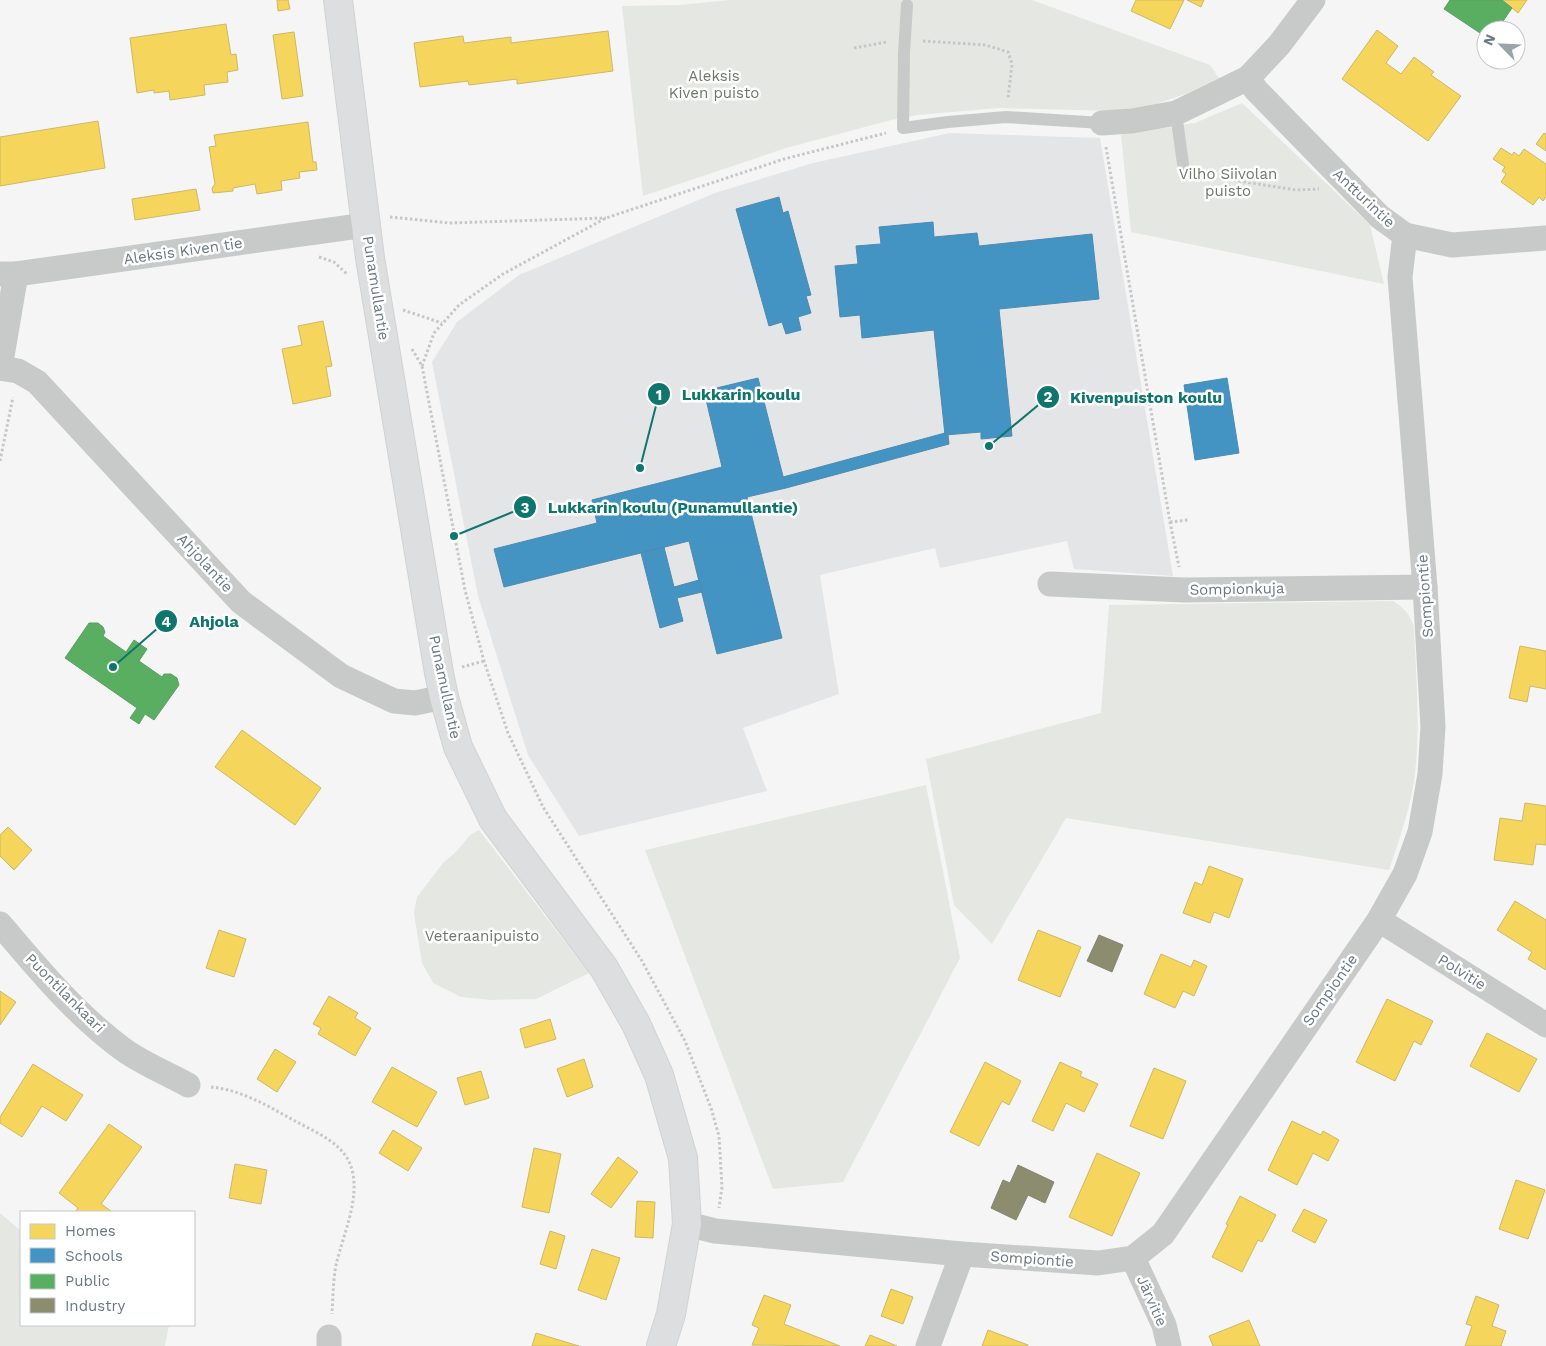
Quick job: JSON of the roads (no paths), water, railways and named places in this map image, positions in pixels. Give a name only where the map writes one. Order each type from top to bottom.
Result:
[{"type":"street","name":"Punamullantie","points":[[338,0],[375,221],[376,286],[444,697],[458,747],[493,819],[604,968],[636,1024],[659,1075],[683,1158],[686,1224],[671,1314],[661,1346]]},
{"type":"street","points":[[1102,123],[1132,121],[1176,112],[1248,78],[1279,45],[1313,0]]},
{"type":"street","name":"Antturintie","points":[[1248,78],[1256,90],[1380,217],[1405,234],[1452,245],[1546,238]]},
{"type":"street","name":"Aleksis Kiven tie","points":[[8,274],[375,221]]},
{"type":"street","name":"Sompiontie","points":[[686,1224],[715,1231],[962,1254],[1098,1263],[1132,1258],[1163,1234],[1379,920],[1405,874],[1420,832],[1430,774],[1433,727],[1425,587],[1400,277],[1405,234]]},
{"type":"street","points":[[0,368],[8,274]]},
{"type":"street","name":"Ahjolantie","points":[[0,368],[18,371],[37,382],[241,602],[340,676],[394,701],[415,703],[444,697]]},
{"type":"street","name":"Sompionkuja","points":[[1050,584],[1184,590],[1425,587]]},
{"type":"street","name":"Polvitie","points":[[1379,920],[1546,1025]]},
{"type":"street","name":"Puontilankaari","points":[[0,924],[89,1022],[126,1051],[188,1085]]},
{"type":"street","points":[[928,1346],[962,1254]]},
{"type":"street","name":"Järvitie","points":[[1132,1258],[1164,1325],[1169,1346]]},
{"type":"lane","points":[[908,5],[904,41],[903,128],[1006,117],[1102,123]]},
{"type":"lane","points":[[1176,112],[1183,164]]},
{"type":"place","name":"Kivenpuiston koulu","points":[[989,446]]},
{"type":"place","name":"Lukkarin koulu","points":[[640,468]]},
{"type":"place","name":"Lukkarin koulu (Punamullantie)","points":[[454,536]]},
{"type":"place","name":"Ahjola","points":[[113,667]]},
{"type":"park label","name":"Aleksis Kiven puisto","points":[[714,84]]},
{"type":"park label","name":"Vilho Siivolan puisto","points":[[1228,182]]},
{"type":"park label","name":"Veteraanipuisto","points":[[482,936]]}]
